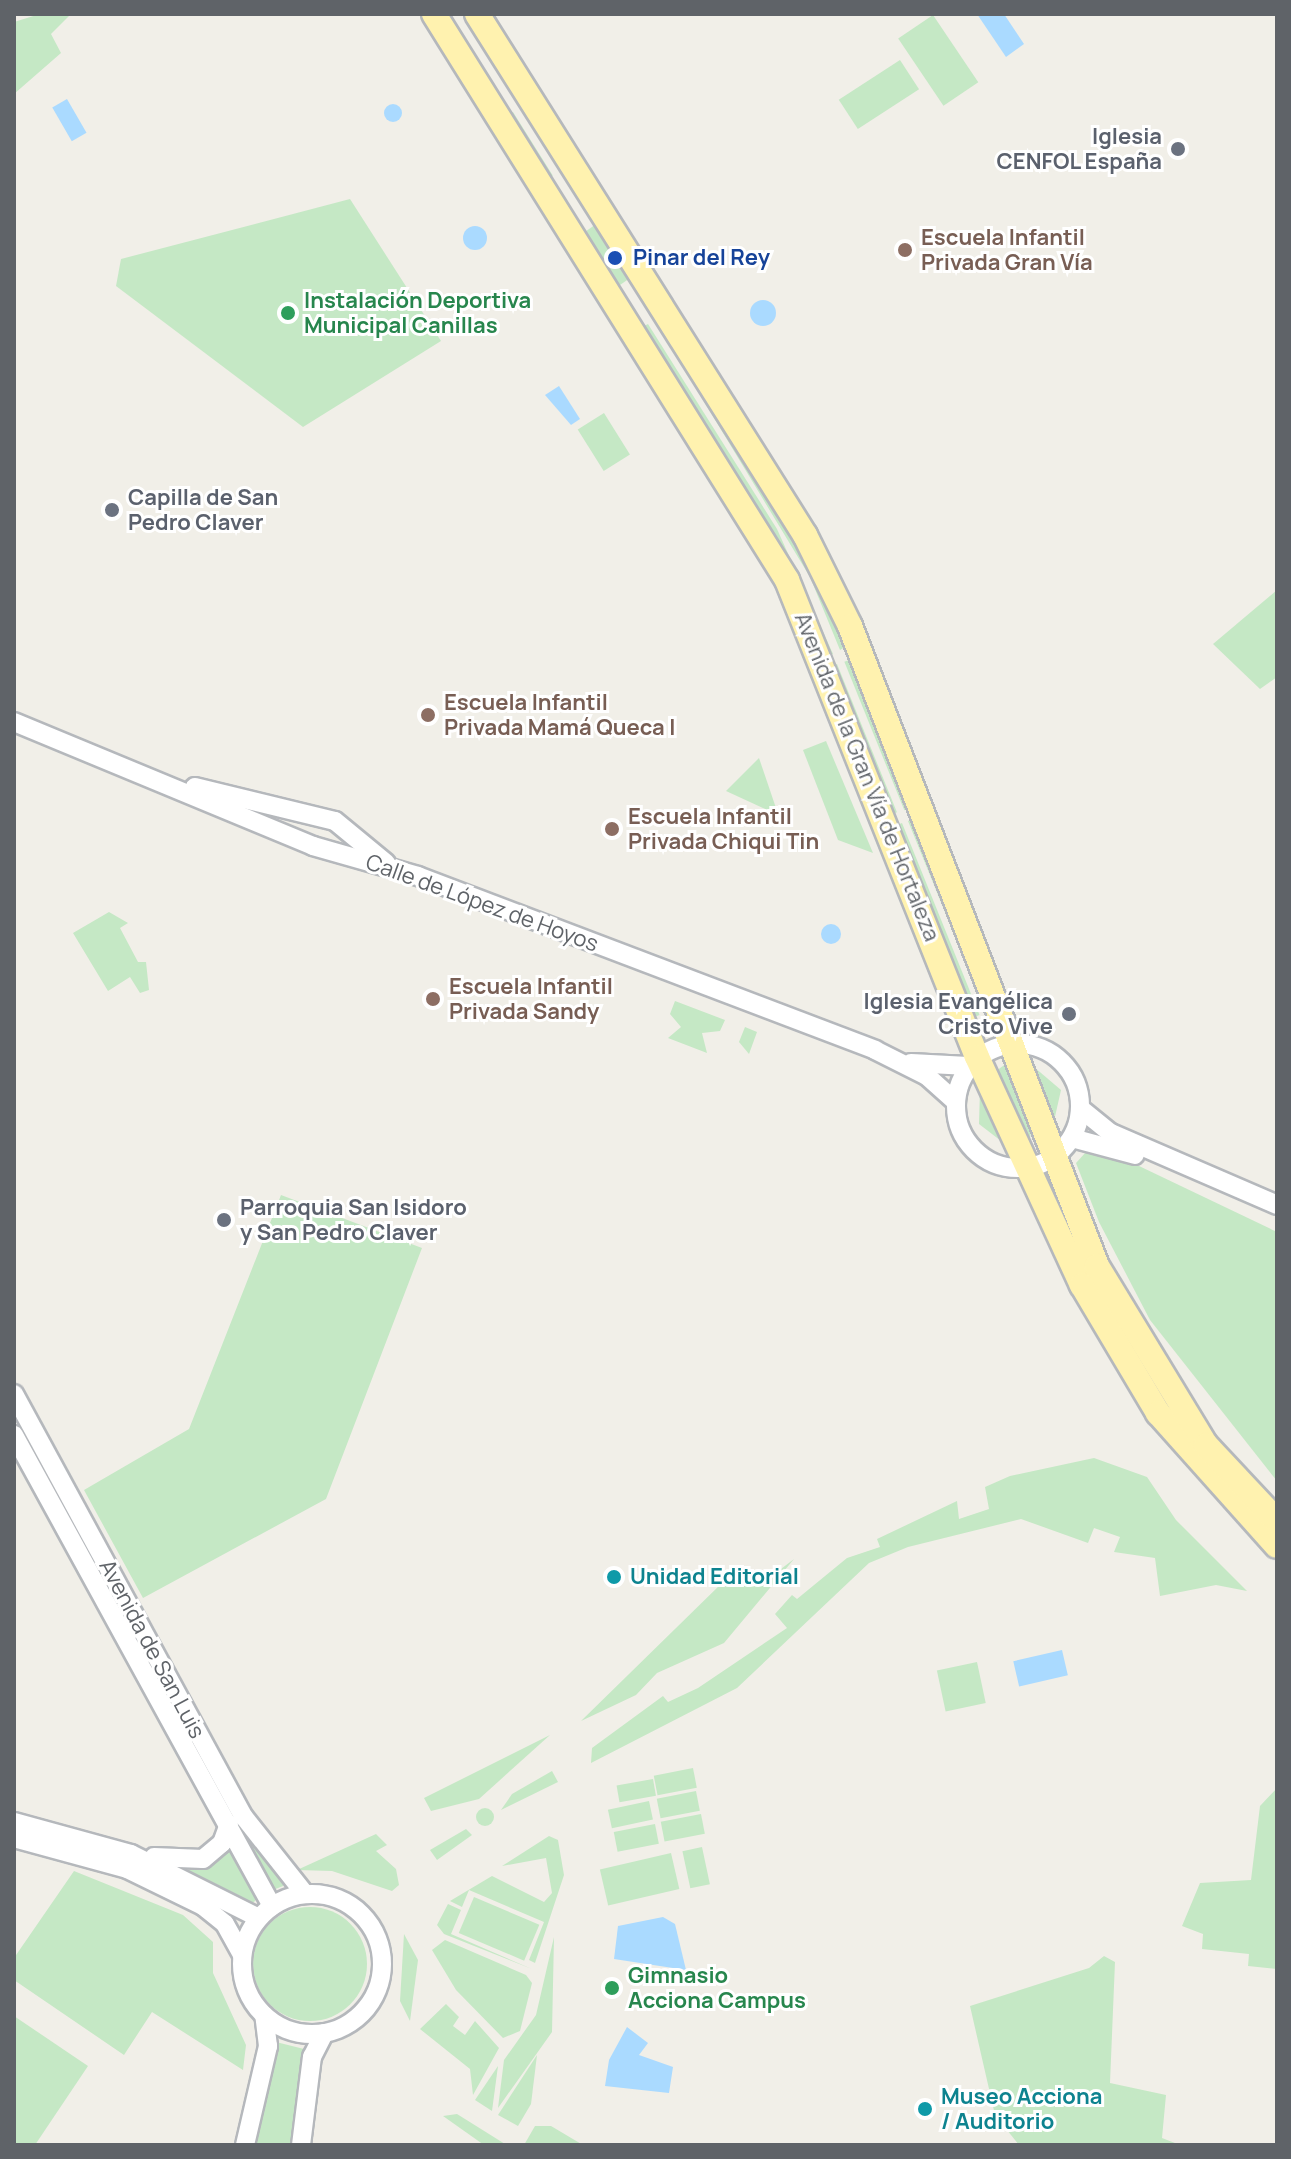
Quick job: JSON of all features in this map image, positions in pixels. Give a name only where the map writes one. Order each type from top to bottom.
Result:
[{"type":"main road","name":"Avenida de la Gran Vía de Hortaleza","points":[[434,14],[787,580],[972,1062],[1082,1285],[1158,1413],[1277,1546]]},
{"type":"main road","name":"Avenida de la Gran Vía de Hortaleza","points":[[477,14],[805,535],[850,626],[1013,1043],[1051,1160],[1097,1266],[1147,1356],[1206,1445],[1277,1521]]},
{"type":"street","name":"Calle de López de Hoyos","points":[[14,722],[172,784],[313,846],[390,867],[907,1063],[955,1101]]},
{"type":"street","points":[[172,784],[335,821],[390,867]]},
{"type":"street","points":[[1013,1043],[1050,1051],[1073,1075],[1081,1109],[1072,1138],[1051,1160],[1027,1169],[987,1160],[967,1142],[955,1101],[972,1062],[1013,1043]]},
{"type":"street","name":"Calle de López de Hoyos","points":[[907,1063],[972,1062]]},
{"type":"street","points":[[1081,1109],[1111,1133],[1277,1207]]},
{"type":"street","points":[[1072,1138],[1277,1207]]},
{"type":"street","name":"Avenida de San Luis","points":[[14,1394],[244,1817],[305,1894]]},
{"type":"street","name":"Avenida de San Luis","points":[[14,1435],[229,1824],[266,1912]]},
{"type":"street","points":[[14,1822],[131,1854],[266,1912]]},
{"type":"street","points":[[131,1854],[203,1859],[229,1824]]},
{"type":"street","points":[[14,1838],[127,1869],[203,1906],[225,1924],[242,1955],[248,1992],[264,2015],[289,2031],[324,2033],[363,2012],[379,1986],[382,1957],[356,1909],[305,1894],[266,1912],[242,1955]]},
{"type":"street","points":[[245,2145],[268,2046],[264,2015]]},
{"type":"street","points":[[301,2145],[312,2057],[324,2033]]},
{"type":"green space","points":[[40,14],[71,14],[51,34],[61,53],[14,94],[14,22]]},
{"type":"green space","points":[[933,15],[978,82],[943,106],[898,38]]},
{"type":"green space","points":[[900,60],[919,89],[858,129],[839,100]]},
{"type":"green space","points":[[513,112],[553,176],[547,179],[507,116]]},
{"type":"green space","name":"Instalación Deportiva Municipal Canillas","points":[[350,199],[441,341],[303,427],[116,286],[121,259]]},
{"type":"green space","points":[[599,222],[633,276],[620,285],[582,234]]},
{"type":"green space","points":[[648,324],[777,529],[833,654],[828,656],[640,328]]},
{"type":"green space","points":[[670,334],[779,505],[845,647],[840,650],[810,577],[665,337]]},
{"type":"green space","points":[[604,413],[630,455],[604,471],[578,429]]},
{"type":"green space","points":[[1277,590],[1277,677],[1260,689],[1213,644]]},
{"type":"green space","points":[[849,660],[909,808],[904,810],[844,662]]},
{"type":"green space","points":[[837,664],[897,812],[891,815],[831,666]]},
{"type":"green space","points":[[826,741],[873,853],[838,840],[803,750]]},
{"type":"green space","points":[[759,758],[777,811],[774,813],[726,791]]},
{"type":"green space","points":[[915,818],[990,1008],[985,1011],[908,821]]},
{"type":"green space","points":[[902,823],[980,1015],[973,1018],[896,826]]},
{"type":"green space","points":[[109,912],[128,923],[120,928],[138,962],[146,962],[149,990],[140,993],[130,977],[108,991],[73,933]]},
{"type":"green space","points":[[675,1001],[725,1020],[720,1031],[702,1033],[707,1053],[668,1038],[681,1027],[670,1014]]},
{"type":"green space","points":[[745,1027],[757,1032],[749,1054],[739,1042]]},
{"type":"green space","points":[[1007,1063],[1031,1132],[1029,1144],[996,1071]]},
{"type":"green space","points":[[1034,1067],[1061,1090],[1052,1130]]},
{"type":"green space","points":[[980,1089],[1005,1144],[979,1124]]},
{"type":"green space","points":[[1086,1152],[1116,1155],[1277,1232],[1277,1481],[1150,1320],[1099,1222],[1076,1163]]},
{"type":"green space","points":[[281,1195],[422,1248],[326,1499],[143,1598],[84,1490],[189,1429]]},
{"type":"green space","points":[[1094,1458],[1147,1477],[1176,1520],[1247,1591],[1216,1585],[1160,1596],[1155,1558],[1114,1552],[1120,1537],[1094,1528],[1088,1543],[1021,1519],[908,1547],[869,1563],[737,1688],[591,1763],[592,1748],[663,1696],[668,1702],[698,1688],[787,1628],[775,1614],[792,1595],[797,1599],[847,1558],[880,1547],[877,1539],[957,1501],[959,1519],[989,1509],[985,1487],[1010,1476]]},
{"type":"green space","points":[[794,1559],[724,1643],[657,1673],[636,1695],[581,1721],[723,1582],[733,1576],[760,1585]]},
{"type":"green space","points":[[977,1662],[986,1703],[946,1712],[937,1671]]},
{"type":"green space","points":[[550,1735],[479,1799],[431,1811],[424,1798]]},
{"type":"green space","points":[[693,1768],[697,1788],[658,1795],[654,1776]]},
{"type":"green space","points":[[552,1771],[558,1782],[501,1810],[512,1794]]},
{"type":"green space","points":[[653,1779],[656,1796],[620,1802],[617,1785]]},
{"type":"green space","points":[[1277,1788],[1277,1969],[1248,1966],[1249,1954],[1202,1949],[1203,1934],[1182,1926],[1200,1883],[1251,1880],[1260,1806]]},
{"type":"green space","points":[[696,1791],[700,1811],[661,1818],[657,1799]]},
{"type":"green space","points":[[649,1801],[653,1820],[612,1828],[608,1810]]},
{"type":"green space","points":[[485,1808],[494,1817],[485,1826],[476,1817]]},
{"type":"green space","points":[[701,1814],[705,1834],[665,1841],[661,1822]]},
{"type":"green space","points":[[655,1824],[659,1844],[618,1852],[614,1832]]},
{"type":"green space","points":[[242,1826],[283,1886],[273,1890],[237,1829]]},
{"type":"green space","points":[[466,1829],[472,1835],[437,1860],[430,1850]]},
{"type":"green space","points":[[376,1834],[387,1845],[376,1851],[396,1869],[399,1885],[392,1891],[332,1871],[297,1870]]},
{"type":"green space","points":[[549,1836],[558,1840],[564,1875],[535,1963],[529,1960],[544,1922],[469,1890],[462,1907],[450,1901],[492,1876],[544,1902],[552,1893],[546,1858],[502,1866]]},
{"type":"green space","points":[[232,1847],[258,1897],[254,1902],[239,1902],[186,1871],[217,1861]]},
{"type":"green space","points":[[702,1847],[710,1884],[690,1888],[682,1851]]},
{"type":"green space","points":[[671,1853],[679,1889],[608,1905],[600,1869]]},
{"type":"green space","points":[[74,1871],[183,1915],[213,1942],[213,1973],[246,2045],[243,2070],[152,2012],[124,2055],[14,1980],[14,1958]]},
{"type":"green space","points":[[474,1897],[539,1925],[524,1961],[459,1933]]},
{"type":"green space","points":[[448,1904],[461,1910],[451,1934],[532,1969],[444,1934],[437,1925]]},
{"type":"green space","points":[[310,1907],[332,1911],[350,1924],[363,1942],[367,1964],[363,1986],[350,2004],[332,2017],[310,2021],[288,2017],[270,2004],[257,1986],[253,1964],[257,1942],[270,1924],[288,1911]]},
{"type":"green space","points":[[404,1934],[418,1960],[410,2021],[400,2001]]},
{"type":"green space","points":[[554,1937],[552,2032],[498,2108],[504,2060],[536,2015]]},
{"type":"green space","points":[[445,1940],[526,1975],[532,1983],[520,2031],[503,2038],[456,1990],[432,1950]]},
{"type":"green space","points":[[1104,1956],[1115,1962],[1110,2083],[1166,2095],[1162,2138],[1180,2145],[1019,2145],[995,2115],[970,2006],[1089,1968]]},
{"type":"green space","points":[[446,2004],[459,2017],[453,2026],[465,2035],[475,2021],[499,2048],[473,2095],[470,2069],[420,2029]]},
{"type":"green space","points":[[14,2016],[88,2066],[35,2145],[14,2145]]},
{"type":"green space","points":[[276,2042],[308,2050],[292,2145],[250,2145]]},
{"type":"green space","points":[[537,2055],[531,2104],[518,2126],[498,2115]]},
{"type":"green space","points":[[498,2066],[492,2111],[475,2100]]},
{"type":"green space","points":[[457,2114],[505,2144],[484,2145],[443,2116]]},
{"type":"green space","points":[[535,2126],[551,2126],[583,2145],[524,2145]]},
{"type":"water","points":[[977,14],[1004,14],[1024,44],[1006,57]]},
{"type":"water","points":[[67,99],[86,133],[72,141],[52,108]]},
{"type":"water","points":[[389,104],[397,104],[402,113],[400,120],[389,122],[384,117],[384,109]]},
{"type":"water","points":[[475,226],[483,230],[487,238],[483,246],[475,250],[467,246],[463,238],[467,230]]},
{"type":"water","points":[[763,300],[772,304],[776,313],[772,322],[763,326],[754,322],[750,313],[754,304]]},
{"type":"water","points":[[559,386],[580,419],[571,425],[545,395]]},
{"type":"water","points":[[831,924],[838,927],[841,934],[838,941],[831,944],[824,941],[821,934],[824,927]]},
{"type":"water","points":[[1062,1650],[1068,1675],[1019,1687],[1013,1661]]},
{"type":"water","points":[[663,1917],[675,1924],[686,1970],[614,1959],[618,1926]]},
{"type":"water","points":[[627,2027],[648,2043],[639,2055],[673,2067],[669,2093],[605,2086],[609,2060]]},
{"type":"place","name":"Iglesia CENFOL España","points":[[1178,149]]},
{"type":"place","name":"Escuela Infantil Privada Gran Vía","points":[[905,250]]},
{"type":"place","name":"Pinar del Rey","points":[[615,258]]},
{"type":"place","name":"Instalación Deportiva Municipal Canillas","points":[[288,313]]},
{"type":"place","name":"Capilla de San Pedro Claver","points":[[112,510]]},
{"type":"place","name":"Escuela Infantil Privada Mamá Queca I","points":[[428,715]]},
{"type":"place","name":"Escuela Infantil Privada Chiqui Tin","points":[[612,829]]},
{"type":"place","name":"Escuela Infantil Privada Sandy","points":[[433,999]]},
{"type":"place","name":"Iglesia Evangélica Cristo Vive","points":[[1069,1014]]},
{"type":"place","name":"Parroquia San Isidoro y San Pedro Claver","points":[[224,1220]]},
{"type":"place","name":"Unidad Editorial","points":[[614,1577]]},
{"type":"place","name":"Gimnasio Acciona Campus","points":[[612,1988]]},
{"type":"place","name":"Museo Acciona / Auditorio","points":[[925,2109]]}]
